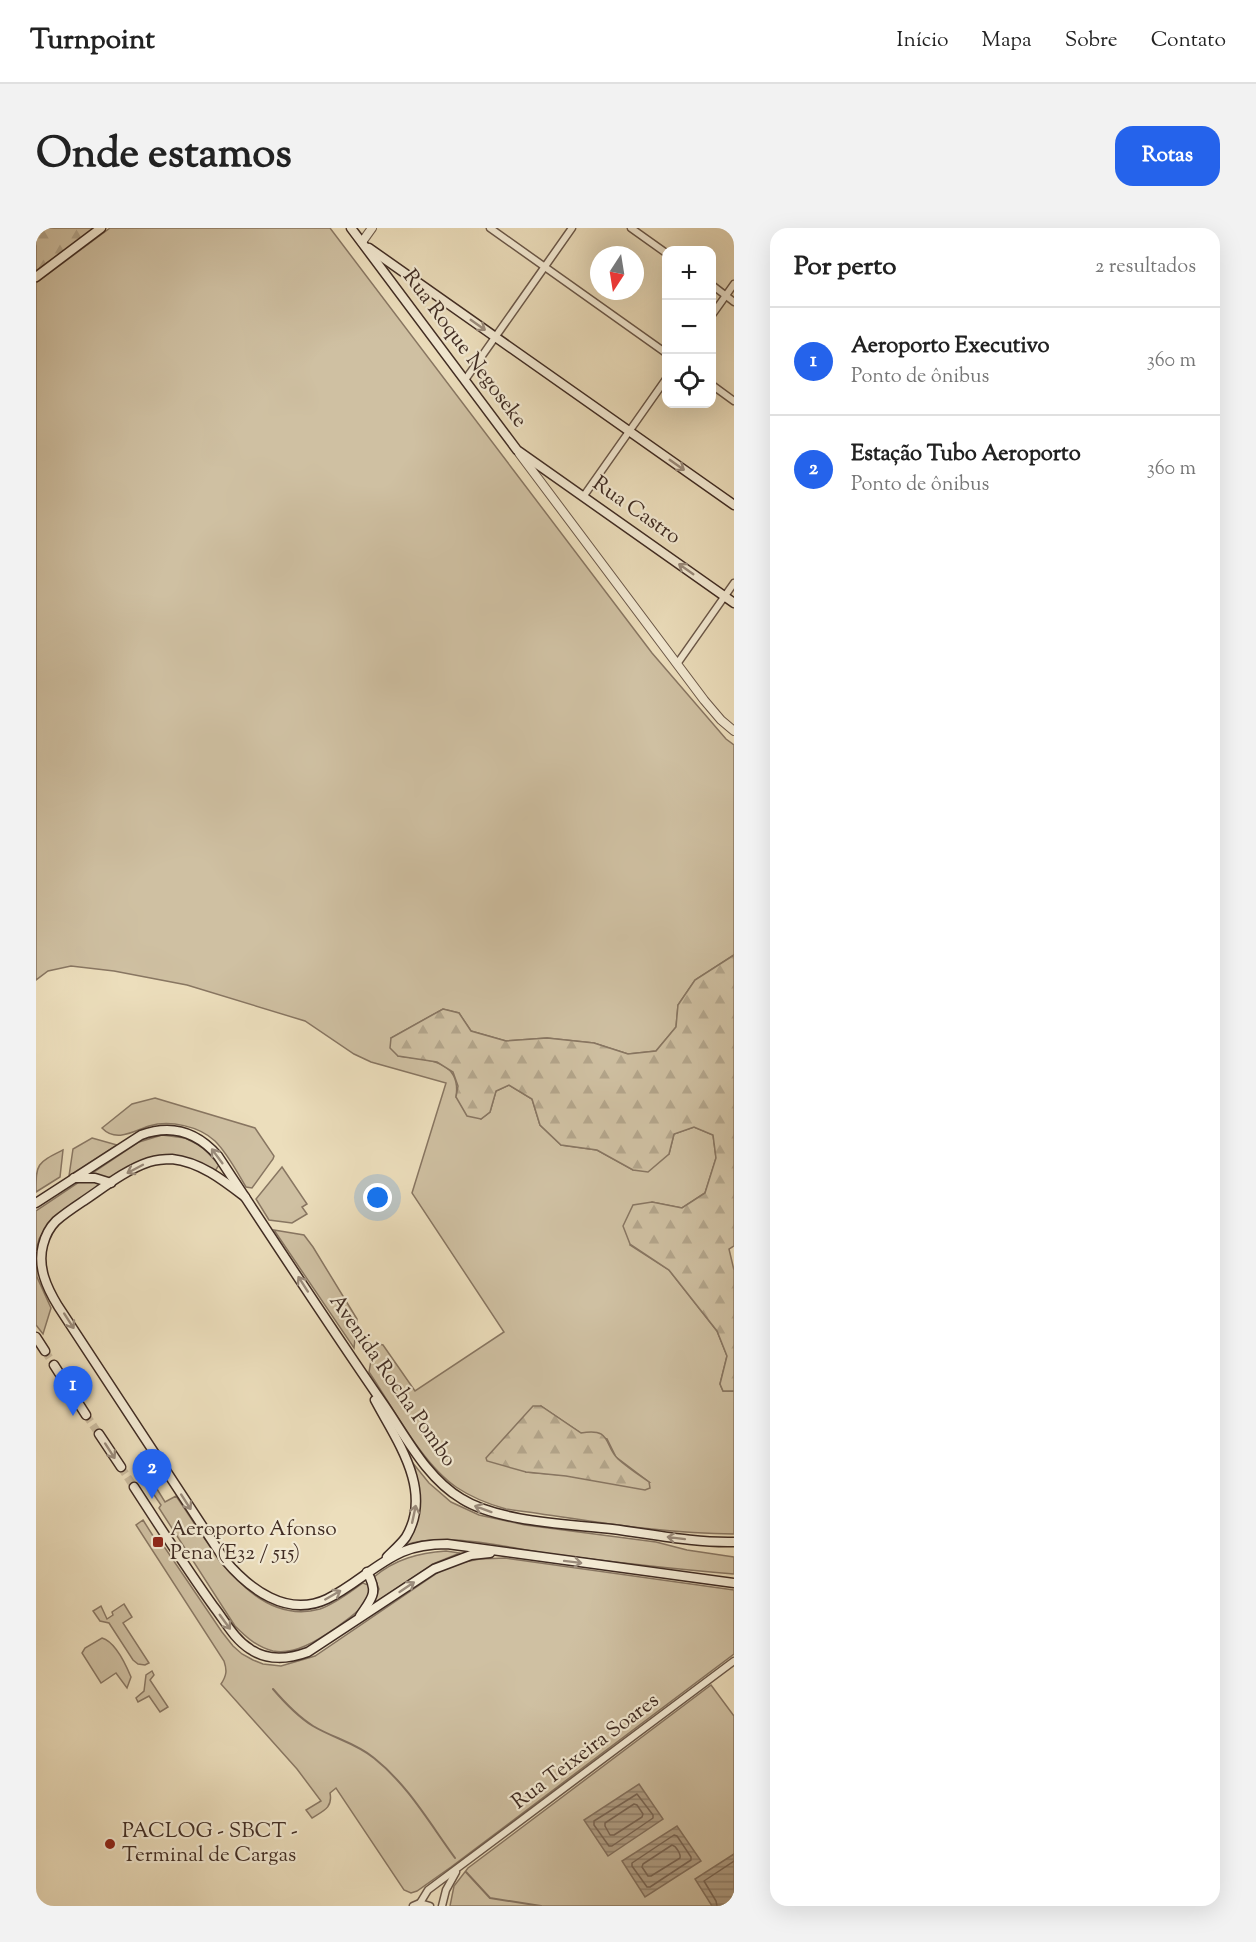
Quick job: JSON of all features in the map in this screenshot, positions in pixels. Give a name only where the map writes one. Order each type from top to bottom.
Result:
[{"type":"main road","points":[[36,276],[101,228]]},
{"type":"main road","name":"Rua Roque Negoseke","points":[[351,228],[517,450]]},
{"type":"main road","points":[[362,242],[734,505]]},
{"type":"main road","points":[[383,271],[383,265],[387,262],[391,263]]},
{"type":"main road","name":"Rua Castro","points":[[517,450],[734,603]]},
{"type":"main road","name":"Avenida Rocha Pombo","points":[[36,1203],[141,1135],[152,1131],[177,1130],[188,1133],[209,1146],[358,1368],[434,1476],[452,1493],[475,1506],[514,1516],[697,1540],[734,1542]]},
{"type":"main road","name":"Avenida Rocha Pombo","points":[[245,1197],[203,1168],[173,1159],[147,1163],[111,1183],[64,1215],[50,1228],[41,1252],[43,1273],[55,1300],[224,1559],[247,1584],[275,1600],[299,1605],[310,1604],[328,1598],[382,1562],[404,1551],[431,1544],[462,1545],[734,1583]]},
{"type":"main road","points":[[75,1178],[95,1178],[111,1183]]},
{"type":"main road","points":[[36,1337],[45,1351]]},
{"type":"main road","points":[[54,1365],[86,1415]]},
{"type":"main road","points":[[358,1368],[407,1461],[415,1482],[416,1505],[410,1527],[400,1544],[382,1562]]},
{"type":"main road","points":[[99,1434],[121,1467]]},
{"type":"main road","name":"Avenida Rocha Pombo","points":[[134,1487],[201,1590],[234,1635],[251,1650],[263,1656],[287,1658],[318,1646],[444,1564],[471,1555],[515,1554]]},
{"type":"main road","points":[[359,1619],[374,1594],[374,1584],[367,1572]]},
{"type":"street","points":[[362,242],[372,228]]},
{"type":"street","points":[[490,228],[662,350]]},
{"type":"street","points":[[465,380],[572,228]]},
{"type":"street","points":[[631,228],[662,250]]},
{"type":"street","points":[[716,309],[734,284]]},
{"type":"street","points":[[716,289],[734,302]]},
{"type":"street","points":[[583,497],[662,385]]},
{"type":"street","points":[[716,388],[734,401]]},
{"type":"street","name":"Rua Roque Negoseke","points":[[517,450],[676,663],[721,720],[734,731]]},
{"type":"street","points":[[548,492],[556,477]]},
{"type":"street","points":[[676,663],[734,583]]},
{"type":"street","name":"Rua Teixeira Soares","points":[[416,1905],[428,1890],[734,1661]]},
{"type":"street","name":"Rua Teixeira Soares","points":[[444,1906],[447,1890],[458,1869]]},
{"type":"street","points":[[416,1905],[430,1906]]},
{"type":"green space","points":[[36,228],[95,228],[36,271]]},
{"type":"green space","points":[[110,228],[330,228],[652,653],[726,739],[734,745],[734,955],[695,980],[678,1005],[676,1027],[656,1051],[628,1054],[594,1043],[547,1038],[506,1041],[471,1031],[459,1013],[443,1009],[391,1038],[398,1056],[430,1061],[448,1068],[456,1084],[456,1097],[481,1119],[490,1112],[496,1091],[509,1085],[532,1099],[540,1125],[561,1145],[597,1150],[633,1170],[669,1154],[674,1134],[694,1127],[713,1135],[716,1158],[705,1193],[682,1208],[652,1202],[630,1245],[669,1270],[717,1331],[727,1356],[720,1384],[723,1391],[734,1391],[734,1534],[648,1529],[506,1509],[474,1497],[456,1487],[431,1464],[369,1372],[373,1349],[379,1344],[383,1345],[415,1391],[504,1332],[412,1193],[446,1083],[371,1062],[354,1054],[305,1021],[187,985],[114,971],[71,966],[48,971],[36,980],[36,283]],"holes":[[[541,1406],[581,1433],[607,1439],[616,1457],[649,1482],[526,1472]]]},
{"type":"green space","points":[[734,955],[734,1246],[729,1249],[734,1270],[734,1391],[723,1391],[720,1384],[727,1356],[717,1331],[669,1270],[630,1244],[623,1226],[633,1205],[652,1202],[682,1208],[705,1193],[716,1158],[713,1135],[694,1127],[674,1134],[669,1154],[648,1172],[633,1170],[597,1150],[561,1145],[540,1125],[532,1099],[509,1085],[496,1091],[490,1112],[481,1119],[467,1116],[456,1097],[458,1086],[453,1072],[437,1062],[398,1056],[390,1048],[391,1038],[443,1009],[459,1013],[471,1031],[506,1041],[547,1038],[594,1043],[628,1054],[656,1051],[676,1027],[678,1005],[695,980]]},
{"type":"green space","points":[[155,1098],[255,1128],[274,1156],[273,1159],[252,1188],[246,1187],[220,1146],[201,1131],[175,1124],[157,1124],[131,1133],[113,1135],[102,1128],[132,1104]]},
{"type":"green space","points":[[162,1135],[185,1138],[203,1147],[219,1165],[215,1171],[154,1157],[47,1226],[39,1239],[36,1251],[36,1211],[139,1142]]},
{"type":"green space","points":[[92,1138],[117,1145],[69,1176],[73,1149]]},
{"type":"green space","points":[[63,1150],[60,1177],[36,1192],[40,1165]]},
{"type":"green space","points":[[282,1167],[307,1204],[302,1207],[307,1214],[292,1223],[269,1220],[256,1199]]},
{"type":"green space","points":[[274,1230],[304,1235],[313,1247],[357,1319],[354,1348]]},
{"type":"green space","points":[[36,1265],[37,1277],[51,1308],[43,1334],[36,1325]]},
{"type":"green space","points":[[533,1406],[541,1406],[581,1433],[591,1432],[603,1435],[618,1459],[649,1482],[650,1488],[645,1490],[566,1476],[526,1472],[487,1461],[486,1458]]},
{"type":"green space","points":[[412,1462],[429,1483],[451,1502],[479,1515],[525,1525],[656,1542],[687,1550],[734,1557],[734,1574],[597,1560],[457,1540],[421,1541],[405,1545],[413,1523],[417,1494]]},
{"type":"green space","points":[[144,1480],[152,1481],[165,1502],[176,1496],[217,1557],[234,1577],[273,1606],[295,1611],[320,1609],[337,1601],[363,1583],[369,1588],[366,1601],[361,1608],[337,1627],[301,1647],[277,1652],[257,1644],[235,1626],[159,1508],[161,1505]]},
{"type":"green space","points":[[143,1520],[160,1547],[163,1545],[233,1646],[242,1654],[263,1664],[281,1666],[315,1656],[449,1565],[480,1559],[505,1558],[734,1590],[734,1654],[451,1867],[411,1893],[404,1890],[336,1788],[330,1793],[329,1806],[323,1811],[312,1818],[306,1810],[321,1801],[297,1769],[221,1684],[226,1672],[224,1661],[136,1525]]},
{"type":"green space","points":[[446,1551],[460,1553],[433,1564],[373,1604],[379,1589],[374,1577],[382,1571],[408,1558]]},
{"type":"green space","points":[[124,1604],[132,1617],[123,1623],[149,1663],[145,1665],[133,1660],[109,1623],[100,1621],[93,1611],[101,1606],[107,1619],[113,1615],[112,1612]]},
{"type":"green space","points":[[102,1638],[112,1644],[126,1666],[131,1677],[127,1688],[116,1673],[101,1683],[82,1653],[85,1648]]},
{"type":"green space","points":[[152,1671],[154,1675],[150,1680],[168,1707],[160,1712],[149,1696],[138,1702],[136,1698],[144,1691],[146,1675]]},
{"type":"green space","points":[[711,1685],[734,1716],[734,1906],[450,1906],[454,1886],[468,1868]]},
{"type":"water","points":[[639,1784],[663,1819],[608,1856],[584,1820]]},
{"type":"water","points":[[677,1826],[701,1861],[645,1897],[622,1861]]},
{"type":"water","points":[[734,1854],[734,1904],[712,1906],[695,1879]]},
{"type":"waterway","points":[[273,1689],[307,1722],[360,1748],[386,1769],[418,1805],[455,1858]]},
{"type":"waterway","points":[[466,1872],[490,1898],[541,1906]]},
{"type":"tunnel","points":[[45,1351],[54,1365]]},
{"type":"tunnel","points":[[86,1415],[99,1434]]},
{"type":"tunnel","points":[[121,1467],[134,1487]]},
{"type":"place","name":"Aeroporto Executivo","points":[[73,1416]]},
{"type":"place","name":"Estação Tubo Aeroporto","points":[[152,1499]]},
{"type":"place","name":"Aeroporto Afonso Pena (E32 / 515)","points":[[158,1542]]},
{"type":"place","name":"PACLOG - SBCT - Terminal de Cargas","points":[[110,1844]]}]
